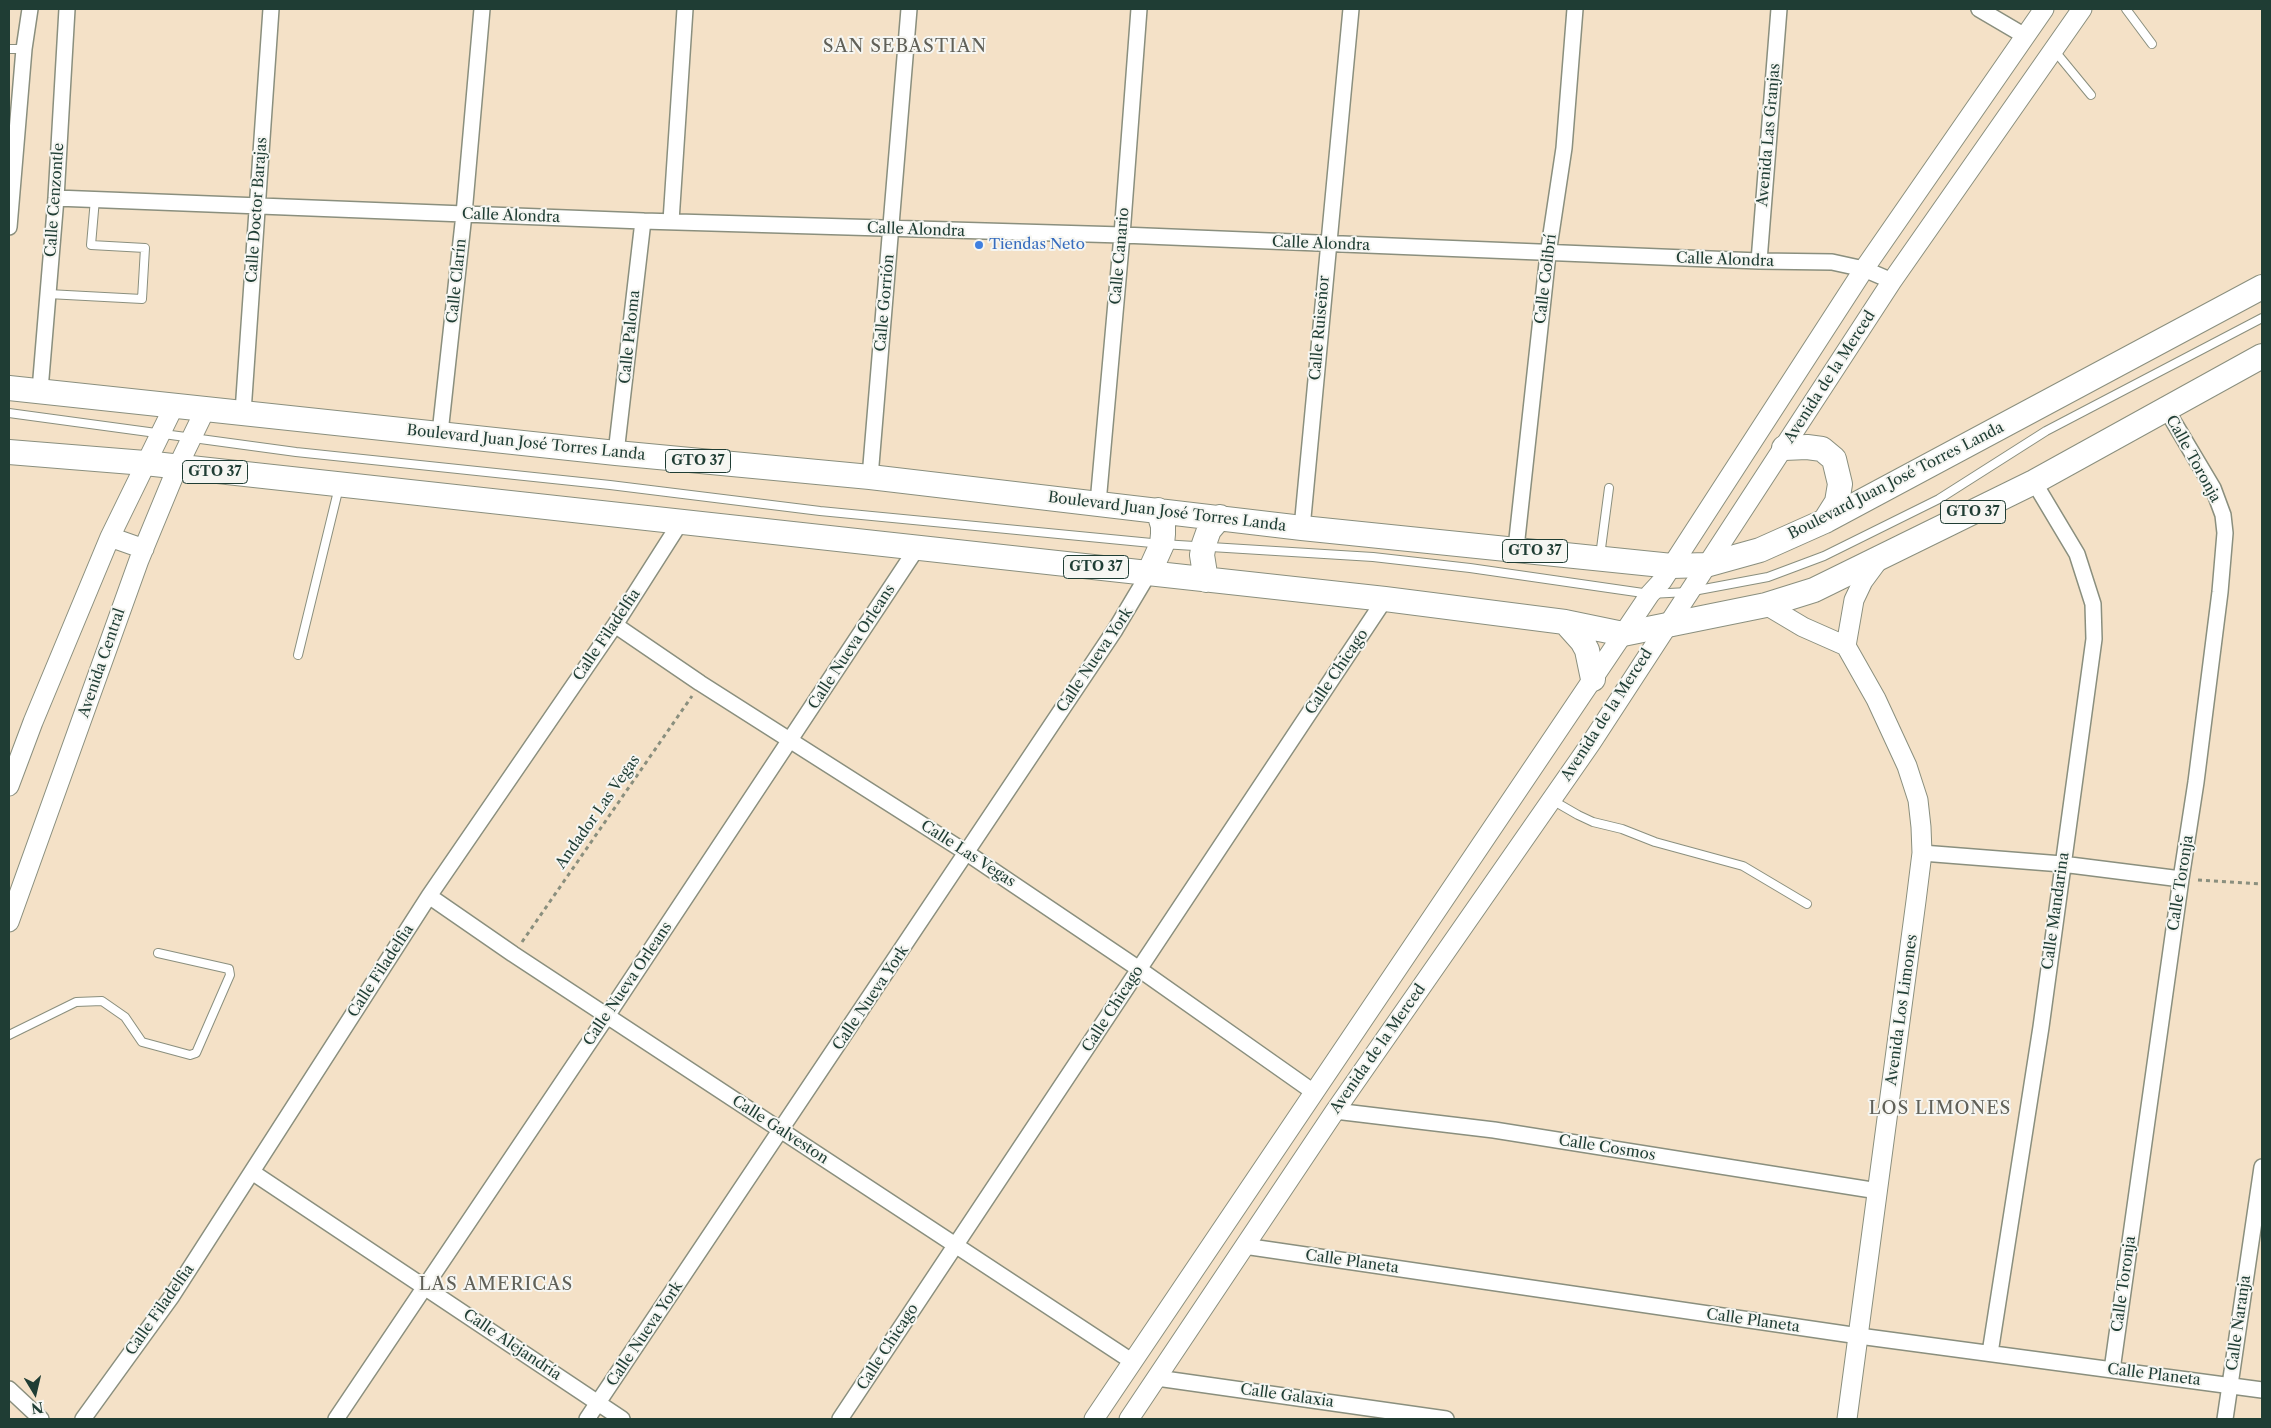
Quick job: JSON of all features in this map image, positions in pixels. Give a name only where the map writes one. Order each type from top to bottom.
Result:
[{"type":"main road","name":"Boulevard Juan José Torres Landa","points":[[9,388],[175,404],[339,424],[440,433],[616,453],[870,477],[1302,528],[1516,548],[1672,566],[1706,565],[1760,550],[1825,521],[2262,287]]},
{"type":"main road","name":"GTO 37","points":[[9,452],[145,463],[1385,599],[1565,622],[1623,634],[1766,605],[1814,590],[2034,482],[2262,356]]},
{"type":"main road","points":[[1784,448],[1807,447],[1822,449],[1834,459],[1840,484],[1837,502],[1825,521]]},
{"type":"main road","points":[[1149,573],[1162,544],[1163,526],[1158,510]]},
{"type":"main road","points":[[1206,580],[1202,555],[1204,544],[1209,530],[1220,517]]},
{"type":"main road","points":[[1565,622],[1582,641],[1587,650],[1594,679]]},
{"type":"street","points":[[9,227],[24,48],[30,9]]},
{"type":"street","name":"Calle Cenzontle","points":[[40,390],[56,198],[67,9]]},
{"type":"street","name":"Calle Doctor Barajas","points":[[243,412],[272,9]]},
{"type":"street","name":"Calle Clarín","points":[[440,433],[464,214],[482,9]]},
{"type":"street","points":[[671,221],[685,9]]},
{"type":"street","name":"Calle Gorrión","points":[[870,477],[909,9]]},
{"type":"street","name":"Calle Canario","points":[[1098,503],[1122,236],[1139,9]]},
{"type":"street","name":"Calle Ruiseñor","points":[[1302,528],[1352,9]]},
{"type":"street","name":"Calle Colibrí","points":[[1516,548],[1548,254],[1564,148],[1574,9]]},
{"type":"street","name":"Avenida Las Granjas","points":[[1759,261],[1779,9]]},
{"type":"street","points":[[1979,9],[2025,36]]},
{"type":"street","name":"Avenida de la Merced","points":[[1094,1419],[1650,594],[1672,566],[1864,269],[2044,9]]},
{"type":"street","name":"Avenida de la Merced","points":[[1129,1419],[1335,1111],[1552,799],[1892,281],[2082,9]]},
{"type":"street","name":"Calle Alondra","points":[[56,198],[643,221],[1122,236],[1548,254],[1832,262],[1864,269],[1892,281]]},
{"type":"street","name":"Calle Paloma","points":[[616,453],[643,221]]},
{"type":"street","points":[[9,786],[40,704],[110,537],[175,404]]},
{"type":"street","name":"Avenida Central","points":[[9,922],[144,549],[177,468],[206,408]]},
{"type":"street","name":"Calle Toronja","points":[[2112,1370],[2181,879],[2198,773],[2220,592],[2225,533],[2223,515],[2213,488],[2166,409]]},
{"type":"street","name":"Calle Mandarina","points":[[1990,1353],[2041,1027],[2094,639],[2093,604],[2077,554],[2034,482]]},
{"type":"street","name":"Calle Filadelfia","points":[[83,1419],[172,1296],[429,896],[615,625],[680,523]]},
{"type":"street","points":[[110,537],[144,549]]},
{"type":"street","name":"Calle Nueva Orleans","points":[[336,1419],[607,1016],[917,548]]},
{"type":"street","points":[[1766,605],[1803,627],[1846,646],[1854,600],[1863,581],[1880,558]]},
{"type":"street","name":"Calle Nueva York","points":[[587,1419],[967,853],[1135,600],[1149,573]]},
{"type":"street","name":"Calle Chicago","points":[[840,1419],[878,1365],[954,1245],[1038,1124],[1385,599]]},
{"type":"street","name":"Calle Las Vegas","points":[[615,625],[700,683],[967,853],[1139,969],[1315,1093]]},
{"type":"street","name":"Avenida Los Limones","points":[[1846,646],[1876,699],[1907,766],[1918,800],[1922,853],[1847,1419]]},
{"type":"street","points":[[1922,853],[2062,864],[2181,879]]},
{"type":"street","name":"Calle Galveston","points":[[429,896],[513,954],[1133,1362]]},
{"type":"street","name":"Calle Cosmos","points":[[1335,1111],[1494,1130],[1878,1191]]},
{"type":"street","name":"Calle Naranja","points":[[2225,1419],[2262,1167]]},
{"type":"street","name":"Calle Alejandría","points":[[252,1172],[622,1419]]},
{"type":"street","name":"Calle Planeta","points":[[1244,1246],[1859,1336],[2262,1390]]},
{"type":"street","name":"Calle Galaxia","points":[[1157,1378],[1446,1419]]},
{"type":"street","points":[[9,1389],[41,1419]]},
{"type":"lane","points":[[2126,9],[2152,44]]},
{"type":"lane","points":[[9,49],[24,48]]},
{"type":"lane","points":[[2054,50],[2091,95]]},
{"type":"lane","points":[[48,294],[142,299],[145,248],[91,245],[95,199]]},
{"type":"lane","points":[[9,413],[296,452],[610,485],[820,511],[1162,544],[1204,544],[1373,557],[1470,568],[1650,594],[1688,592],[1768,576],[1824,556],[1939,499],[2046,430],[2262,318]]},
{"type":"lane","points":[[298,655],[340,485]]},
{"type":"lane","points":[[1600,558],[1609,488]]},
{"type":"lane","points":[[1552,799],[1578,816],[1593,822],[1743,866],[1807,904]]},
{"type":"lane","points":[[9,1035],[76,1002],[102,1001],[125,1017],[142,1042],[190,1055],[196,1053],[230,975],[229,969],[158,953]]},
{"type":"path","name":"Andador Las Vegas","points":[[513,954],[700,683]]},
{"type":"path","points":[[2181,879],[2262,884]]},
{"type":"place","name":"Tiendas Neto","points":[[979,245]]},
{"type":"district","name":"SAN SEBASTIAN","points":[[905,47]]},
{"type":"district","name":"LOS LIMONES","points":[[1940,1109]]},
{"type":"district","name":"LAS AMERICAS","points":[[496,1285]]}]
